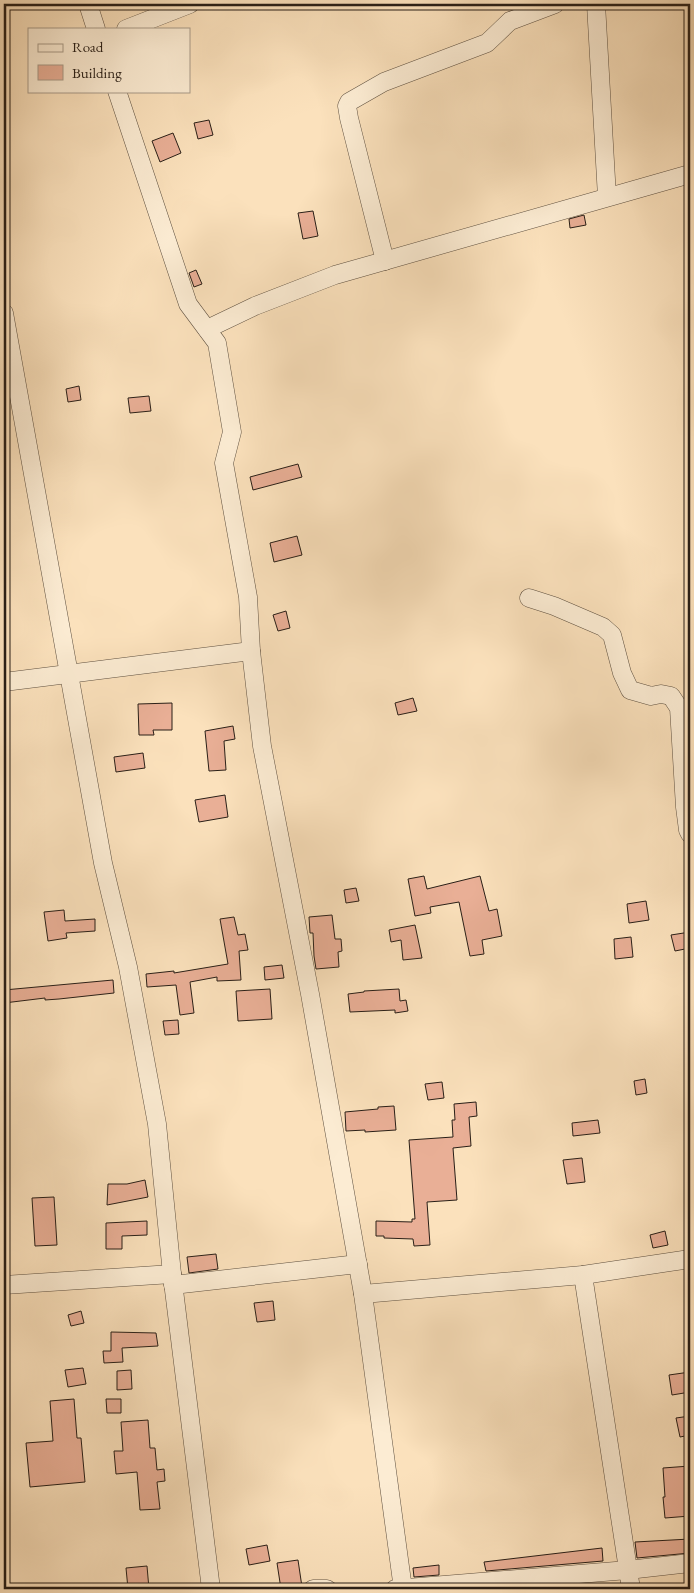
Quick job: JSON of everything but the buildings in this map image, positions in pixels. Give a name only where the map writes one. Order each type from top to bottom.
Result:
[{"type":"street","points":[[88,4],[96,28]]},
{"type":"street","points":[[129,28],[190,4]]},
{"type":"street","points":[[385,261],[349,118],[347,106],[349,102],[384,82],[486,44],[510,21],[555,4]]},
{"type":"street","points":[[599,5],[607,198]]},
{"type":"street","points":[[117,92],[188,304],[217,343],[232,432],[224,463],[248,597],[251,651],[262,746],[310,994],[358,1264],[403,1589]]},
{"type":"street","points":[[207,329],[255,306],[326,278],[690,174]]},
{"type":"street","points":[[4,313],[103,863],[128,967],[157,1124],[173,1279],[211,1589]]},
{"type":"street","points":[[529,598],[583,617],[603,627],[612,635],[622,673],[630,690],[652,696],[661,694],[672,696],[679,708],[685,808],[690,834]]},
{"type":"street","points":[[4,682],[251,651]]},
{"type":"street","points":[[363,1294],[583,1275],[690,1259]]},
{"type":"street","points":[[4,1285],[173,1279],[358,1264]]},
{"type":"street","points":[[583,1275],[631,1589]]},
{"type":"street","points":[[395,1589],[628,1570],[690,1563]]},
{"type":"street","points":[[313,1589],[327,1589]]}]
